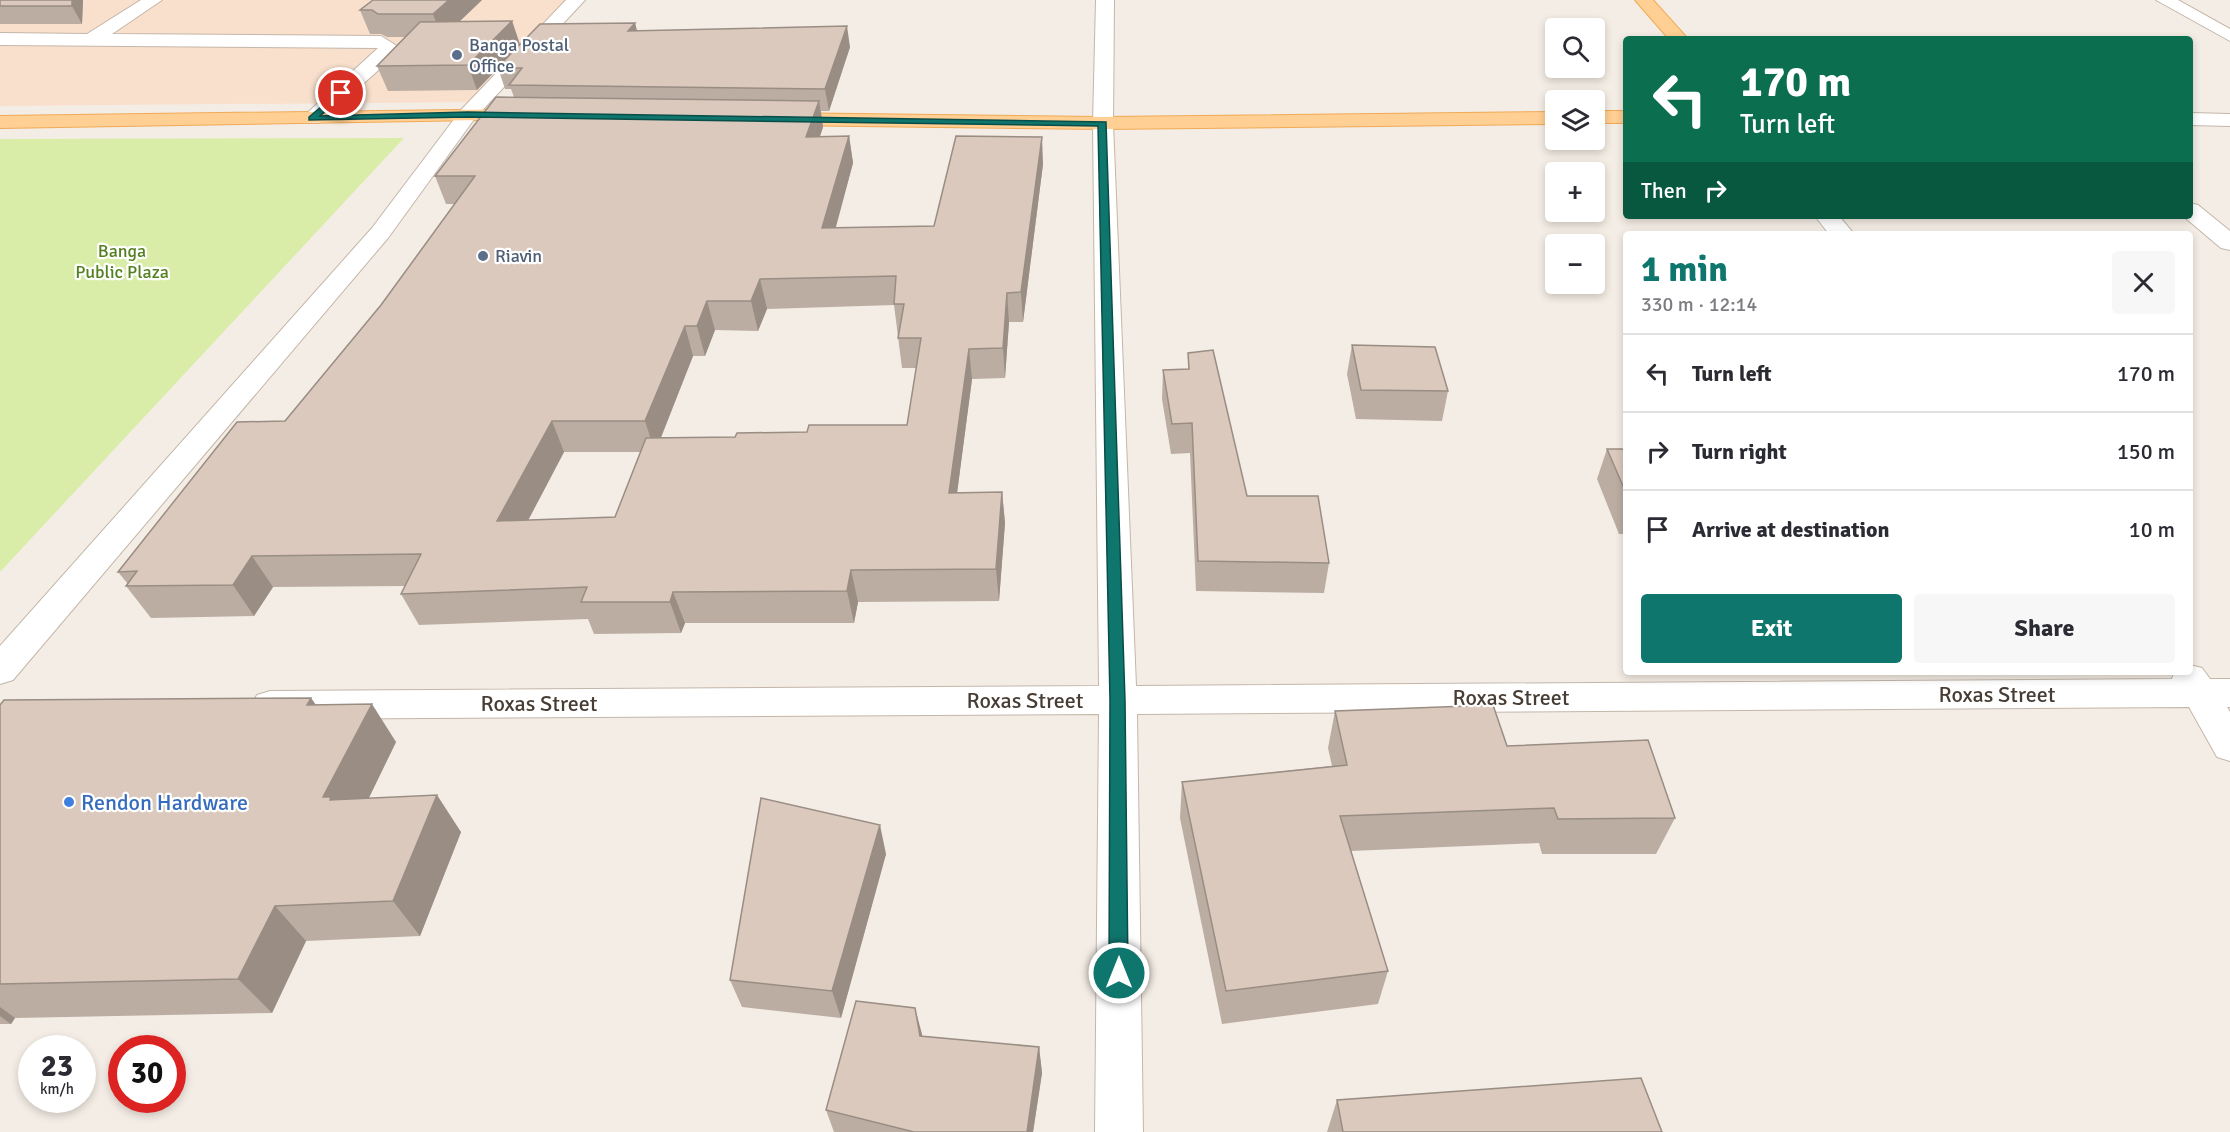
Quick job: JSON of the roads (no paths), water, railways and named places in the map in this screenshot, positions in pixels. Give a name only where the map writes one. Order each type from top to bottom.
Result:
[{"type":"main road","points":[[1644,0],[1676,36]]},
{"type":"main road","points":[[0,122],[468,114],[552,115]]},
{"type":"main road","points":[[1605,117],[1623,117]]},
{"type":"main road","points":[[755,118],[1103,123],[1545,118]]},
{"type":"street","points":[[94,38],[153,0]]},
{"type":"street","points":[[0,670],[380,233],[468,114],[576,0]]},
{"type":"street","points":[[1105,0],[1103,123],[1118,700],[1119,1132]]},
{"type":"street","points":[[2166,0],[2230,36]]},
{"type":"street","points":[[0,39],[381,42],[388,46],[385,54],[312,118]]},
{"type":"street","points":[[2193,119],[2230,120]]},
{"type":"street","points":[[2193,212],[2230,243]]},
{"type":"street","points":[[1830,219],[1840,231]]},
{"type":"street","points":[[2205,686],[2230,746]]},
{"type":"street","name":"Roxas Street","points":[[238,705],[1118,700],[2205,686]]},
{"type":"place","name":"Banga Postal Office","points":[[457,55]]},
{"type":"place","name":"Riavin","points":[[483,256]]},
{"type":"place","name":"Rendon Hardware","points":[[69,802]]},
{"type":"park label","name":"Banga Public Plaza","points":[[122,261]]}]
